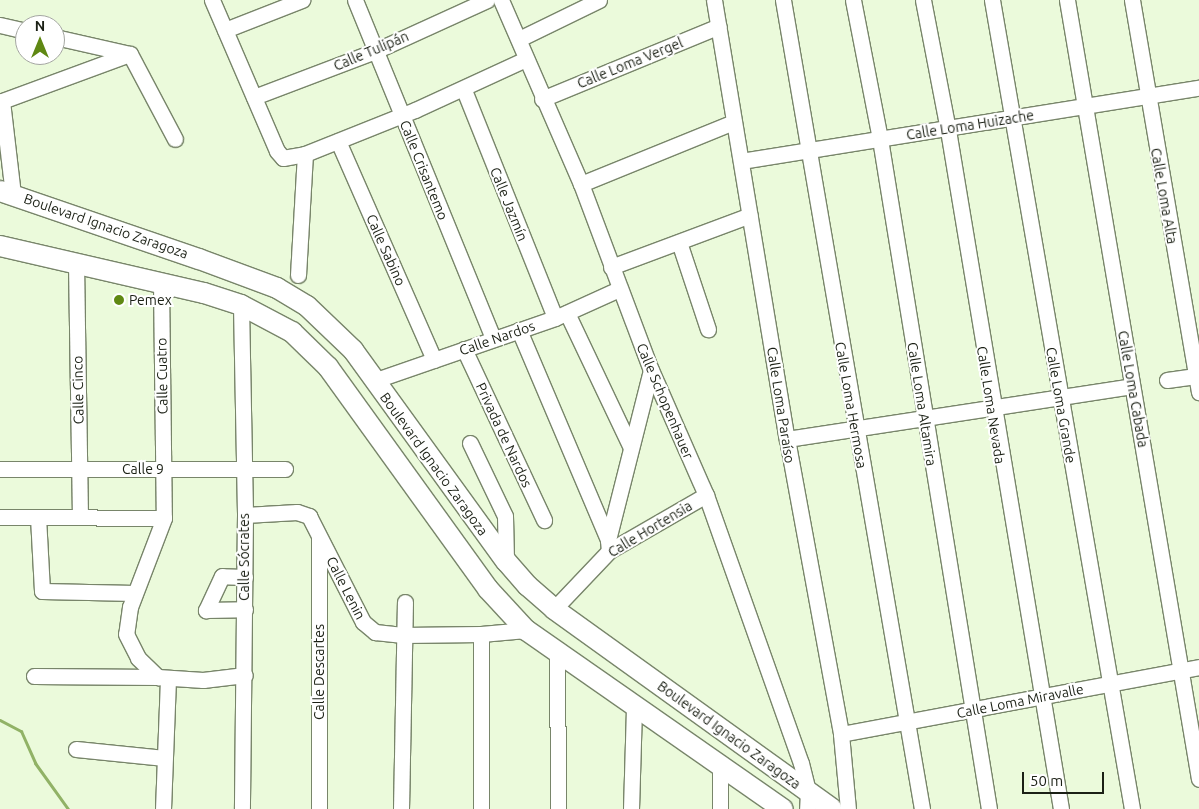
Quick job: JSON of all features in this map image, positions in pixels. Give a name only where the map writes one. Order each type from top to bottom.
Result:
[{"type":"main road","name":"Boulevard Ignacio Zaragoza","points":[[6,192],[278,288],[307,306],[353,350],[373,381],[506,561],[554,608],[808,801],[832,809]]},
{"type":"main road","name":"Boulevard Ignacio Zaragoza","points":[[0,246],[161,283],[241,305],[292,332],[328,366],[488,589],[526,630],[783,809]]},
{"type":"street","points":[[212,0],[277,152],[283,158],[305,154],[402,116],[464,90],[526,60]]},
{"type":"street","points":[[225,30],[302,0]]},
{"type":"street","name":"Calle Crisantemo","points":[[355,0],[493,339]]},
{"type":"street","name":"Calle Tulipán","points":[[254,97],[375,50],[487,0]]},
{"type":"street","name":"Calle Schopenhauer","points":[[501,0],[519,39],[542,99],[581,184],[611,268],[651,370],[706,496],[777,686],[808,801]]},
{"type":"street","points":[[519,39],[599,0]]},
{"type":"street","name":"Calle Loma Paraíso","points":[[714,0],[787,439],[841,734],[848,809]]},
{"type":"street","name":"Calle Loma Hermosa","points":[[782,0],[922,809]]},
{"type":"street","name":"Calle Loma Altamira","points":[[852,0],[880,139],[971,710],[989,809]]},
{"type":"street","name":"Calle Loma Nevada","points":[[923,0],[948,130],[991,407],[1060,809]]},
{"type":"street","name":"Calle Loma Grande","points":[[992,0],[1059,397],[1112,684],[1132,809]]},
{"type":"street","name":"Calle Loma Cabada","points":[[1067,0],[1199,778]]},
{"type":"street","name":"Calle Loma Alta","points":[[1132,0],[1146,96],[1199,392]]},
{"type":"street","points":[[0,25],[15,29]]},
{"type":"street","name":"Calle Loma Vergel","points":[[542,99],[719,26]]},
{"type":"street","points":[[65,39],[130,54],[175,139]]},
{"type":"street","points":[[6,192],[1,100],[130,54]]},
{"type":"street","name":"Calle Loma Huizache","points":[[741,161],[1012,120],[1085,105],[1199,88]]},
{"type":"street","name":"Calle Jazmín","points":[[464,90],[561,315],[631,448]]},
{"type":"street","points":[[581,184],[734,122]]},
{"type":"street","name":"Calle Sabino","points":[[338,141],[434,360]]},
{"type":"street","points":[[298,276],[305,154]]},
{"type":"street","points":[[611,268],[750,215]]},
{"type":"street","points":[[680,242],[708,329]]},
{"type":"street","name":"Calle Cinco","points":[[76,263],[80,516]]},
{"type":"street","name":"Calle Cuatro","points":[[161,283],[164,518]]},
{"type":"street","name":"Calle Nardos","points":[[373,381],[561,315],[619,289]]},
{"type":"street","name":"Calle Sócrates","points":[[241,305],[242,469],[245,515],[242,809]]},
{"type":"street","points":[[519,330],[608,546]]},
{"type":"street","name":"Privada de Nardos","points":[[464,349],[544,520]]},
{"type":"street","points":[[608,546],[651,370]]},
{"type":"street","points":[[1166,380],[1196,376]]},
{"type":"street","points":[[787,439],[1132,386]]},
{"type":"street","points":[[470,443],[505,516],[506,561]]},
{"type":"street","name":"Calle 9","points":[[0,468],[285,469]]},
{"type":"street","name":"Calle Hortensia","points":[[554,608],[608,546],[706,496]]},
{"type":"street","name":"Calle Lenin","points":[[245,515],[304,513],[319,536],[367,628],[403,635],[481,634],[526,630]]},
{"type":"street","points":[[0,517],[164,518],[125,622],[126,634],[138,658],[163,678],[165,758],[163,809]]},
{"type":"street","points":[[38,517],[42,591],[136,594]]},
{"type":"street","name":"Calle Descartes","points":[[319,536],[319,809]]},
{"type":"street","points":[[245,577],[222,576],[206,610],[245,609]]},
{"type":"street","points":[[401,809],[405,602]]},
{"type":"street","points":[[481,634],[481,809]]},
{"type":"street","points":[[557,653],[558,809]]},
{"type":"street","name":"Calle Loma Miravalle","points":[[841,734],[1199,667]]},
{"type":"street","points":[[34,676],[163,678],[244,675]]},
{"type":"street","points":[[632,809],[634,707]]},
{"type":"street","points":[[76,749],[165,758]]},
{"type":"street","points":[[720,765],[720,809]]},
{"type":"waterway","points":[[0,720],[21,731],[35,763],[68,809]]},
{"type":"place","name":"Pemex","points":[[119,300]]}]
